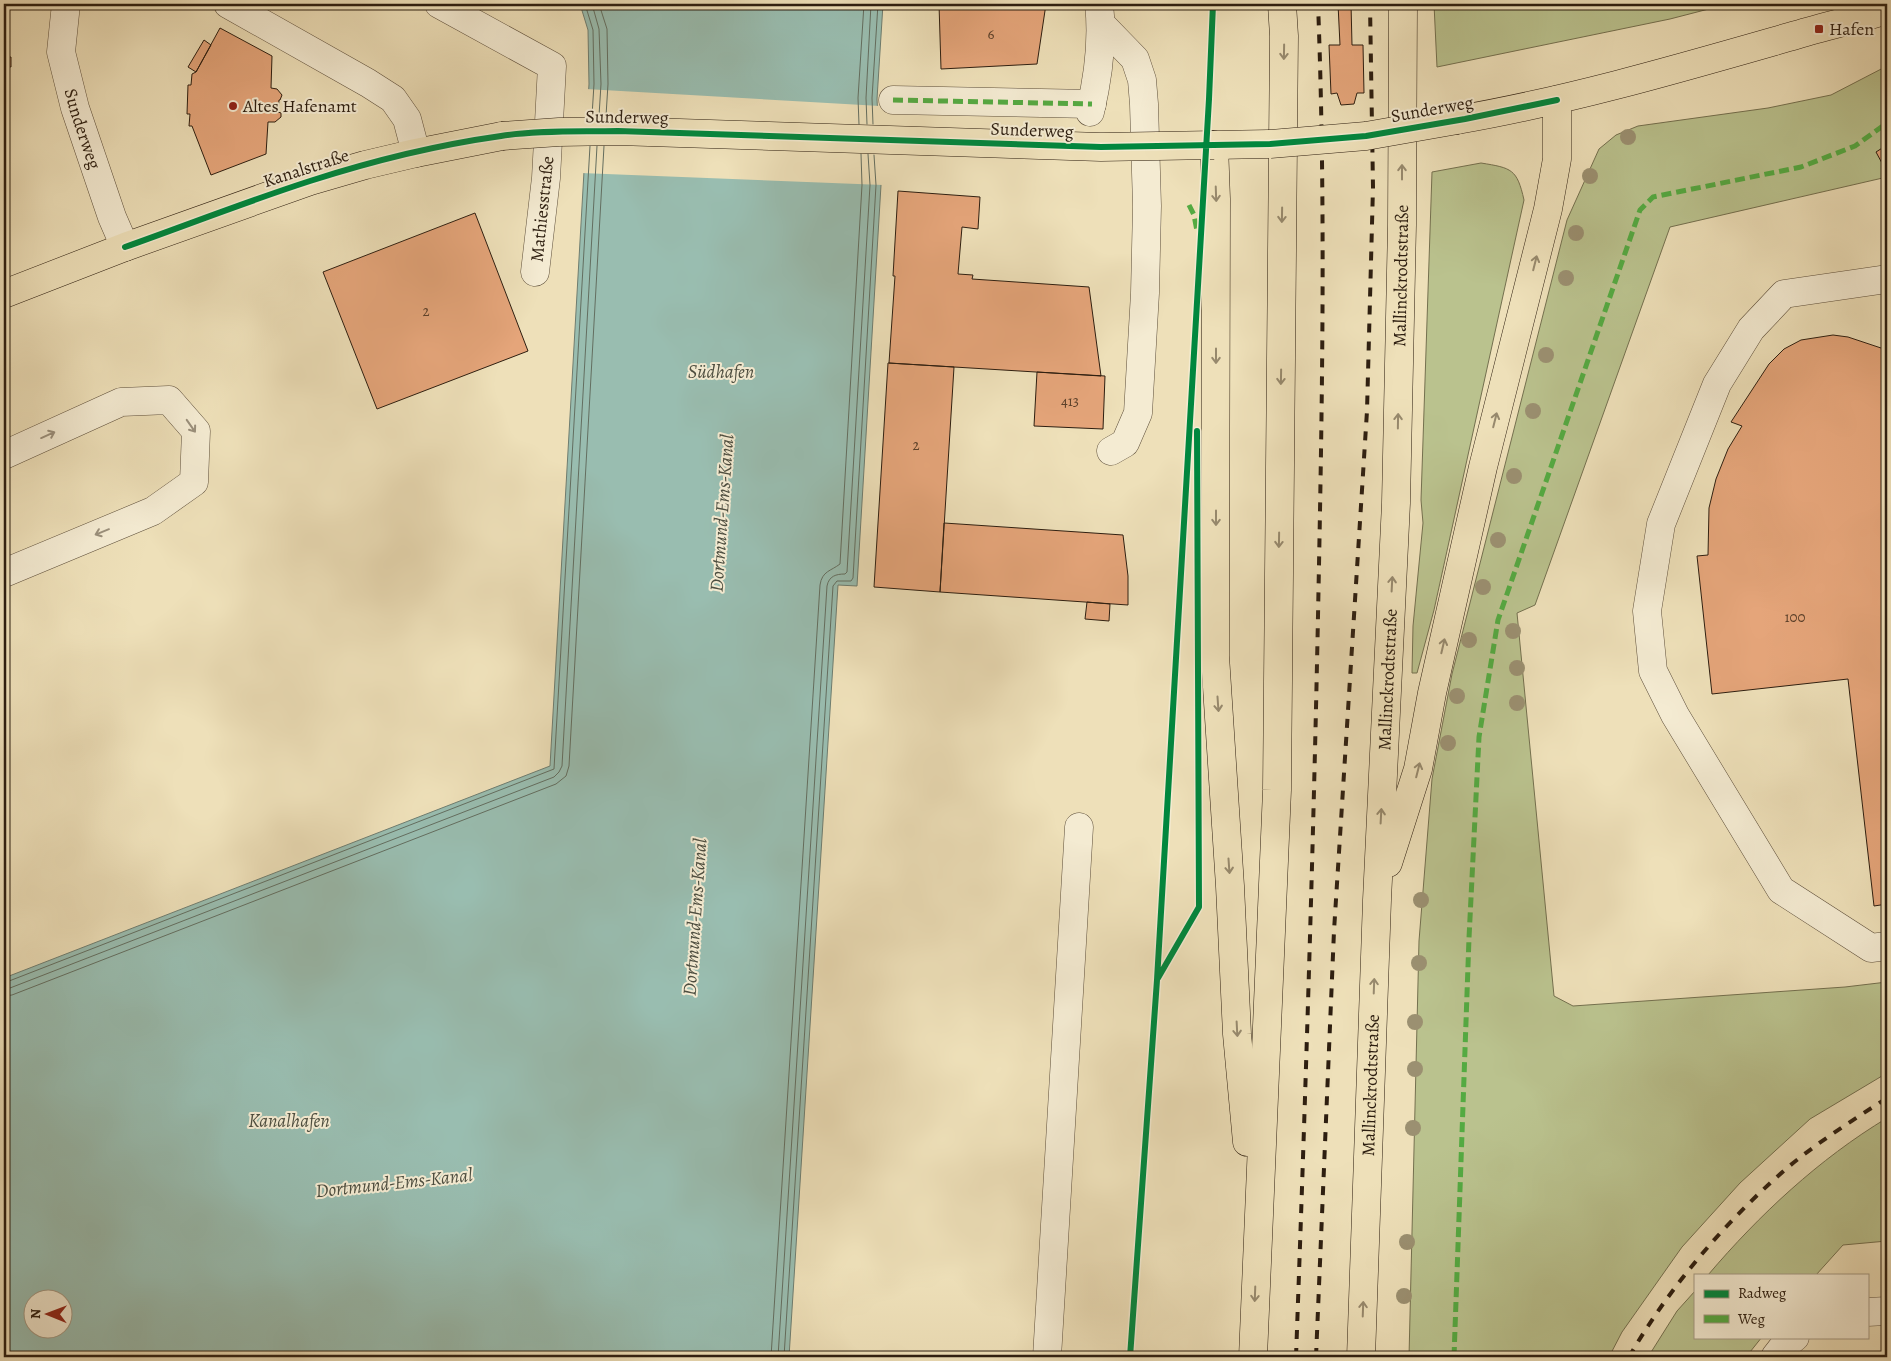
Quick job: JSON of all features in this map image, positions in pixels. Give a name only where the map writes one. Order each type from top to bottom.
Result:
[{"type":"main road","points":[[1253,1357],[1277,790],[1284,46],[1282,4]]},
{"type":"main road","name":"Mallinckrodtstraße","points":[[1361,1357],[1377,900],[1396,503],[1402,235],[1403,4]]},
{"type":"main road","name":"Sunderweg","points":[[502,136],[559,132],[618,131],[1101,147],[1270,144],[1366,136],[1557,100],[1887,10]]},
{"type":"main road","points":[[1377,900],[1418,769],[1432,694],[1483,467],[1548,209],[1557,159],[1557,100]]},
{"type":"main road","name":"Kanalstraße","points":[[4,294],[125,247],[310,181],[365,164],[502,136]]},
{"type":"main road","points":[[1214,145],[1216,199],[1215,656],[1230,886],[1237,1034],[1257,1245]]},
{"type":"street","name":"Sunderweg","points":[[66,4],[61,52],[75,108],[112,217],[125,247]]},
{"type":"street","points":[[228,4],[394,99],[407,119],[416,153]]},
{"type":"street","name":"Mathiesstraße","points":[[439,4],[552,66],[546,178],[535,272]]},
{"type":"street","points":[[893,100],[1091,108],[1100,14]]},
{"type":"street","points":[[1100,14],[1135,59],[1142,80],[1147,206],[1145,293],[1138,413],[1125,443],[1111,450]]},
{"type":"street","points":[[1887,279],[1784,294],[1751,329],[1717,384],[1661,524],[1647,611],[1653,670],[1675,715],[1781,890],[1871,948],[1887,946]]},
{"type":"street","points":[[4,455],[121,402],[169,400],[196,430],[194,482],[153,511],[4,573]]},
{"type":"street","points":[[1047,1357],[1079,827]]},
{"type":"street","points":[[1868,1312],[1887,1311]]},
{"type":"street","points":[[1775,1357],[1794,1338]]},
{"type":"green space","points":[[1434,4],[1728,4],[1670,19],[1437,67]]},
{"type":"green space","points":[[1887,66],[1887,177],[1670,227],[1535,605],[1517,613],[1554,996],[1573,1006],[1845,987],[1887,982],[1887,1073],[1810,1119],[1740,1183],[1682,1247],[1622,1332],[1609,1357],[1409,1357],[1419,941],[1432,779],[1452,674],[1567,220],[1599,149],[1616,135],[1638,126],[1768,108],[1831,95]]},
{"type":"green space","points":[[1481,163],[1512,172],[1519,182],[1524,200],[1434,610],[1417,673],[1412,673],[1413,626],[1423,523],[1421,500],[1432,172]]},
{"type":"green space","points":[[1887,1118],[1887,1241],[1843,1245],[1817,1274],[1709,1274],[1748,1231],[1791,1189],[1862,1134]]},
{"type":"green space","points":[[1694,1292],[1694,1338],[1761,1338],[1746,1357],[1648,1357],[1677,1311]]},
{"type":"water","name":"Südhafen","points":[[580,4],[883,4],[877,99],[881,185],[857,586],[838,585],[789,1357],[4,1357],[4,978],[550,766],[589,84],[588,30]]},
{"type":"pier","points":[[586,89],[880,106],[883,185],[581,173]]},
{"type":"building","points":[[939,4],[1046,4],[1037,64],[941,69]]},
{"type":"building","points":[[1338,4],[1351,4],[1352,45],[1363,45],[1364,93],[1357,93],[1354,104],[1341,105],[1337,93],[1331,94],[1329,45],[1340,45]]},
{"type":"building","name":"Altes Hafenamt","points":[[220,28],[272,56],[271,88],[277,89],[282,95],[279,100],[278,112],[281,113],[281,117],[275,122],[268,122],[266,154],[211,175],[192,126],[189,126],[190,114],[187,114],[188,85],[191,85],[192,74],[196,72]]},
{"type":"building","points":[[204,40],[211,45],[196,72],[188,67]]},
{"type":"building","points":[[4,57],[11,57],[11,67],[4,66]]},
{"type":"building","points":[[1887,145],[1887,163],[1883,165],[1876,152]]},
{"type":"building","points":[[898,191],[980,197],[978,229],[962,227],[958,274],[973,275],[972,279],[1089,287],[1101,376],[889,363]]},
{"type":"building","points":[[475,213],[528,351],[377,409],[323,272]]},
{"type":"building","points":[[1833,335],[1848,337],[1887,350],[1887,904],[1874,906],[1848,679],[1712,694],[1697,556],[1708,555],[1709,508],[1716,479],[1728,449],[1742,426],[1731,422],[1769,364],[1784,349],[1801,340]]},
{"type":"building","points":[[888,363],[954,367],[940,592],[874,587]]},
{"type":"building","points":[[1037,372],[1105,376],[1103,429],[1034,426]]},
{"type":"building","points":[[944,523],[1123,535],[1128,576],[1128,605],[940,592]]},
{"type":"building","points":[[1087,602],[1110,604],[1109,621],[1085,619]]},
{"type":"railway","points":[[1296,1357],[1306,1079],[1321,463],[1323,234],[1318,4]]},
{"type":"railway","points":[[1316,1357],[1334,931],[1367,411],[1373,187],[1370,4]]},
{"type":"railway","points":[[1629,1357],[1662,1305],[1681,1280],[1742,1210],[1799,1158],[1887,1098]]},
{"type":"marked path","points":[[893,100],[1092,104]]},
{"type":"marked path","points":[[1454,1357],[1469,938],[1479,737],[1498,620],[1640,210],[1653,197],[1801,167],[1855,146],[1887,123]]},
{"type":"marked path","points":[[1189,205],[1194,215],[1197,231]]},
{"type":"cycle path","points":[[1130,1357],[1157,980],[1213,4]]},
{"type":"cycle path","points":[[125,247],[310,181],[357,167],[429,149],[516,134],[618,131],[1101,147],[1270,144],[1366,136],[1465,119],[1557,100]]},
{"type":"cycle path","points":[[1158,978],[1199,907],[1197,431]]},
{"type":"place","name":"Hafen","points":[[1819,29]]},
{"type":"place","name":"Altes Hafenamt","points":[[233,106]]},
{"type":"water label","name":"Dortmund-Ems-Kanal","points":[[722,513]]},
{"type":"water label","name":"Dortmund-Ems-Kanal","points":[[695,917]]},
{"type":"water label","name":"Kanalhafen","points":[[289,1121]]},
{"type":"water label","name":"Dortmund-Ems-Kanal","points":[[394,1183]]}]
